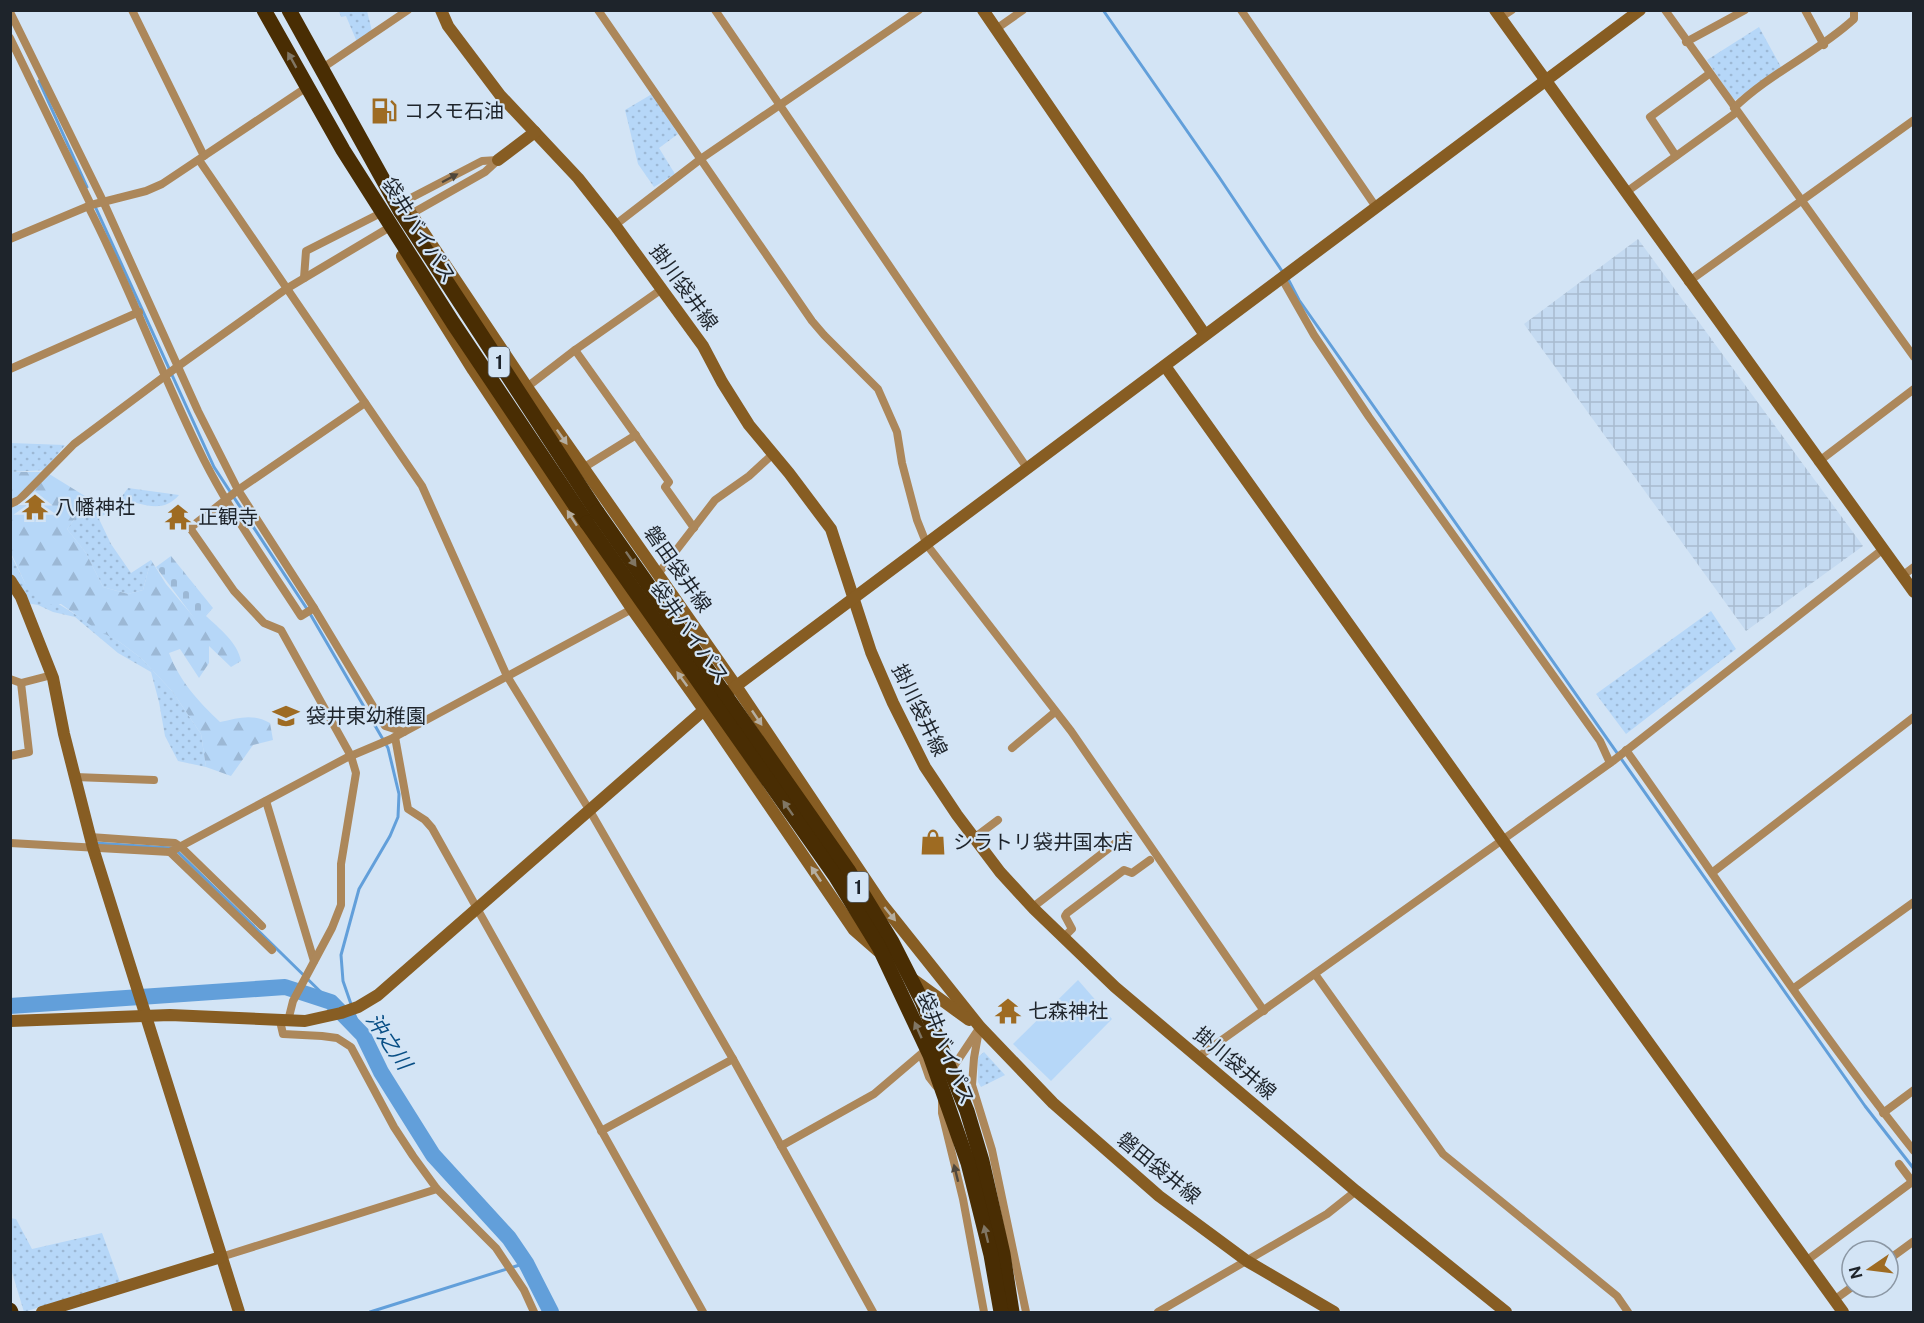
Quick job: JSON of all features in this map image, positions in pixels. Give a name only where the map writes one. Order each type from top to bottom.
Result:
[{"type":"highway","name":"袋井バイパス","points":[[264,10],[342,147],[459,332],[848,870],[892,942],[922,1001],[968,1111],[988,1184],[1003,1254],[1012,1312]]},
{"type":"highway","name":"袋井バイパス","points":[[289,10],[401,212],[592,517],[829,867],[879,947],[930,1055],[968,1164],[991,1255],[1000,1312]]},
{"type":"street","points":[[132,10],[201,158],[286,289],[422,486],[507,676],[590,811],[733,1059],[873,1312]]},
{"type":"street","points":[[321,69],[408,10]]},
{"type":"street","name":"掛川袋井線","points":[[441,10],[448,26],[494,86],[578,178],[615,225],[703,346],[722,382],[750,426],[831,529],[871,652],[920,756],[957,815],[1000,872],[1115,987],[1356,1191],[1506,1312]]},
{"type":"street","points":[[598,10],[813,321],[878,389],[897,432],[917,520],[927,545],[1078,740],[1263,1011]]},
{"type":"street","points":[[715,10],[1027,468]]},
{"type":"street","points":[[615,225],[702,158],[919,10]]},
{"type":"street","points":[[983,10],[1205,335]]},
{"type":"street","points":[[996,29],[1023,10]]},
{"type":"street","points":[[1242,10],[1376,207]]},
{"type":"street","points":[[1512,10],[1498,14],[1688,282],[1914,592]]},
{"type":"street","points":[[10,1021],[143,1012],[284,1021],[322,1018],[358,1007],[378,995],[704,711],[736,686],[1640,10]]},
{"type":"street","points":[[1665,10],[1914,357]]},
{"type":"street","points":[[1686,42],[1745,10]]},
{"type":"street","points":[[1805,10],[1824,45]]},
{"type":"street","points":[[10,12],[103,201],[204,461],[232,495],[385,726],[404,732]]},
{"type":"street","points":[[1625,193],[1676,156],[1787,67],[1824,45],[1850,23],[1856,12]]},
{"type":"street","points":[[12,44],[139,312],[232,495],[301,616],[309,611]]},
{"type":"street","points":[[1676,156],[1650,117],[1709,74]]},
{"type":"street","points":[[10,239],[90,205],[146,191],[162,184],[307,87]]},
{"type":"street","points":[[1688,282],[1914,120]]},
{"type":"street","name":"磐田袋井線","points":[[353,128],[373,148],[403,202],[527,387],[736,686],[882,904],[980,1027],[1053,1103],[1159,1196],[1247,1261],[1334,1312]]},
{"type":"street","points":[[411,214],[484,172],[535,132]]},
{"type":"street","name":"磐田袋井線","points":[[342,147],[385,230],[473,370],[632,609],[854,930],[907,975],[980,1027]]},
{"type":"street","points":[[403,202],[482,161],[498,160]]},
{"type":"street","points":[[304,278],[306,251],[377,215]]},
{"type":"street","points":[[10,504],[18,500],[74,444],[170,372],[286,289],[385,230]]},
{"type":"street","points":[[1281,277],[1314,335],[1369,417],[1600,741],[1612,762]]},
{"type":"street","points":[[527,387],[662,289]]},
{"type":"street","points":[[10,369],[139,312]]},
{"type":"street","points":[[575,350],[669,482],[665,487],[694,528]]},
{"type":"street","points":[[1165,366],[1503,841],[1843,1312]]},
{"type":"street","points":[[1818,462],[1914,389]]},
{"type":"street","points":[[365,403],[232,495],[190,528],[234,591],[264,623],[281,630],[351,756],[356,773],[341,864],[340,905],[332,928],[292,1001],[284,1021],[283,1034],[337,1038],[351,1047],[394,1127],[437,1189],[496,1248],[525,1290],[534,1312]]},
{"type":"street","points":[[583,468],[636,435]]},
{"type":"street","points":[[658,574],[715,500],[749,476],[773,454]]},
{"type":"street","points":[[1198,1057],[1612,762],[1882,550]]},
{"type":"street","points":[[1902,576],[1914,567]]},
{"type":"street","points":[[10,580],[21,597],[52,675],[92,843],[238,1312]]},
{"type":"street","points":[[92,843],[171,852],[351,756],[393,738],[632,609]]},
{"type":"street","points":[[10,679],[21,682],[52,675]]},
{"type":"street","points":[[10,756],[29,752],[21,682]]},
{"type":"street","points":[[1012,748],[1056,712]]},
{"type":"street","points":[[1713,873],[1914,717]]},
{"type":"street","points":[[393,738],[408,809],[425,820],[432,828],[703,1312]]},
{"type":"street","points":[[1625,751],[1883,1113],[1914,1151]]},
{"type":"street","points":[[75,777],[154,780]]},
{"type":"street","points":[[266,801],[314,961]]},
{"type":"street","points":[[974,838],[998,820]]},
{"type":"street","points":[[1033,907],[1126,835]]},
{"type":"street","points":[[10,843],[175,843],[262,926]]},
{"type":"street","points":[[171,852],[272,950]]},
{"type":"street","points":[[1064,937],[1072,928],[1065,916],[1067,914],[1124,870],[1132,873],[1150,860]]},
{"type":"street","points":[[1794,988],[1914,902]]},
{"type":"street","points":[[1315,974],[1443,1154],[1617,1296],[1628,1312]]},
{"type":"street","points":[[980,1027],[951,1070],[942,1093],[942,1113],[963,1199],[984,1312]]},
{"type":"street","points":[[980,1027],[972,1085],[992,1150],[1026,1312]]},
{"type":"street","points":[[781,1146],[874,1094],[921,1054],[929,1077],[942,1093]]},
{"type":"street","points":[[602,1131],[733,1059]]},
{"type":"street","points":[[1883,1113],[1914,1090]]},
{"type":"street","points":[[1806,1261],[1913,1183],[1899,1164]]},
{"type":"street","points":[[42,1312],[437,1189]]},
{"type":"street","points":[[1158,1312],[1327,1214],[1356,1191]]},
{"type":"street","points":[[1900,1251],[1914,1241]]},
{"type":"street","points":[[1834,1300],[1840,1296]]},
{"type":"shaded area","points":[[1638,239],[1863,546],[1746,631],[1524,324]]},
{"type":"green space","points":[[339,11],[367,11],[372,31],[357,42],[346,16],[341,17]]},
{"type":"green space","points":[[1759,27],[1781,67],[1734,101],[1707,60]]},
{"type":"green space","points":[[652,94],[678,134],[659,148],[675,174],[654,187],[638,164],[625,110]]},
{"type":"green space","points":[[10,443],[65,445],[45,470],[11,472]]},
{"type":"green space","points":[[10,472],[46,472],[93,501],[105,514],[99,519],[79,513],[67,529],[86,553],[103,587],[128,594],[143,590],[151,560],[166,584],[197,621],[213,608],[206,616],[232,642],[241,661],[231,667],[209,646],[209,663],[199,678],[180,649],[169,653],[190,690],[220,722],[251,717],[270,723],[273,740],[253,745],[231,776],[206,767],[201,734],[172,691],[141,658],[61,604],[43,604],[25,583],[11,553]]},
{"type":"green space","points":[[128,488],[179,495],[166,505],[151,506],[120,499]]},
{"type":"green space","points":[[79,513],[99,519],[111,544],[131,573],[151,560],[143,590],[128,594],[103,587],[86,553],[67,529]]},
{"type":"green space","points":[[10,553],[25,583],[121,643],[141,658],[172,691],[201,734],[206,767],[178,761],[165,736],[151,672],[118,653],[75,617],[26,603],[11,576]]},
{"type":"green space","points":[[171,556],[213,608],[197,622],[156,567]]},
{"type":"green space","points":[[1711,611],[1736,649],[1626,734],[1596,694]]},
{"type":"green space","points":[[1078,980],[1112,1019],[1051,1081],[1013,1044]]},
{"type":"green space","points":[[984,1052],[1005,1075],[981,1087],[978,1082],[978,1057]]},
{"type":"green space","points":[[10,1218],[16,1219],[32,1249],[102,1233],[120,1282],[24,1312],[11,1269]]},
{"type":"waterway","points":[[1103,10],[1284,274]]},
{"type":"waterway","points":[[39,81],[87,187]]},
{"type":"waterway","points":[[94,204],[214,467],[309,612],[388,748],[399,794],[398,817],[390,836],[359,889],[341,955],[343,981],[352,1007]]},
{"type":"waterway","points":[[1288,279],[1299,300],[1865,1106],[1914,1169]]},
{"type":"waterway","points":[[95,843],[171,848]]},
{"type":"waterway","points":[[177,851],[331,1002]]},
{"type":"waterway","name":"沖之川","points":[[10,1006],[285,987],[331,1002],[363,1035],[381,1072],[433,1155],[509,1238],[526,1263],[551,1312]]},
{"type":"waterway","points":[[354,1013],[363,1035]]},
{"type":"waterway","points":[[370,1312],[526,1263]]},
{"type":"place","name":"コスモ石油","points":[[384,111]]},
{"type":"place","name":"八幡神社","points":[[35,507]]},
{"type":"place","name":"正観寺","points":[[178,517]]},
{"type":"place","name":"袋井東幼稚園","points":[[286,716]]},
{"type":"place","name":"シラトリ袋井国本店","points":[[933,842]]},
{"type":"place","name":"七森神社","points":[[1008,1011]]}]
